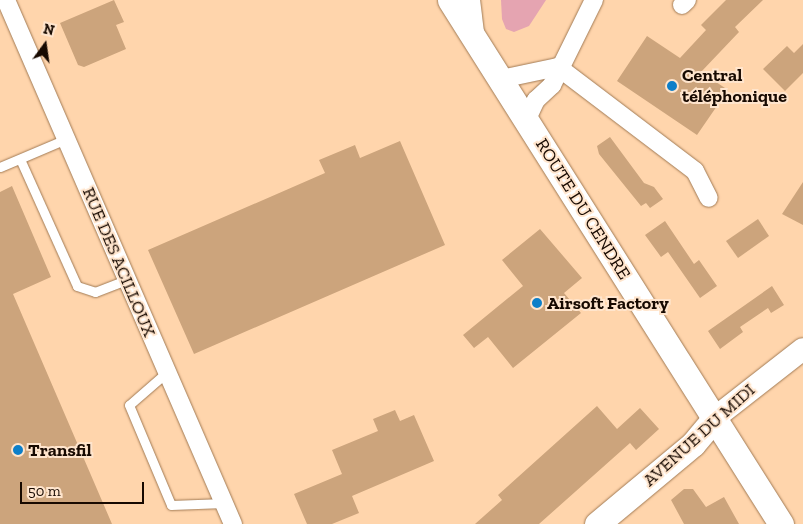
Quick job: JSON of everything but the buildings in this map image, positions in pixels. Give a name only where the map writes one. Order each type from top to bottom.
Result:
[{"type":"main road","name":"ROUTE DU CENDRE","points":[[450,0],[716,417],[781,524]]},
{"type":"main road","name":"AVENUE DU MIDI","points":[[597,524],[693,444],[716,417]]},
{"type":"street","name":"RUE DES ACILLOUX","points":[[6,0],[233,524]]},
{"type":"street","points":[[471,0],[477,43]]},
{"type":"street","points":[[527,119],[536,100],[552,85],[558,67],[594,0]]},
{"type":"street","points":[[501,79],[558,67],[695,171],[709,198]]},
{"type":"street","name":"AVENUE DU MIDI","points":[[716,417],[802,351]]},
{"type":"lane","points":[[0,167],[66,139]]},
{"type":"lane","points":[[20,159],[77,286],[95,292],[127,280]]},
{"type":"lane","points":[[167,372],[129,405],[172,505],[224,503]]},
{"type":"shaded area","points":[[501,0],[546,0],[529,26],[514,32],[506,29],[502,19]]},
{"type":"place","name":"Central téléphonique","points":[[672,86]]},
{"type":"place","name":"Airsoft Factory","points":[[537,303]]},
{"type":"place","name":"Transfil","points":[[18,450]]}]
